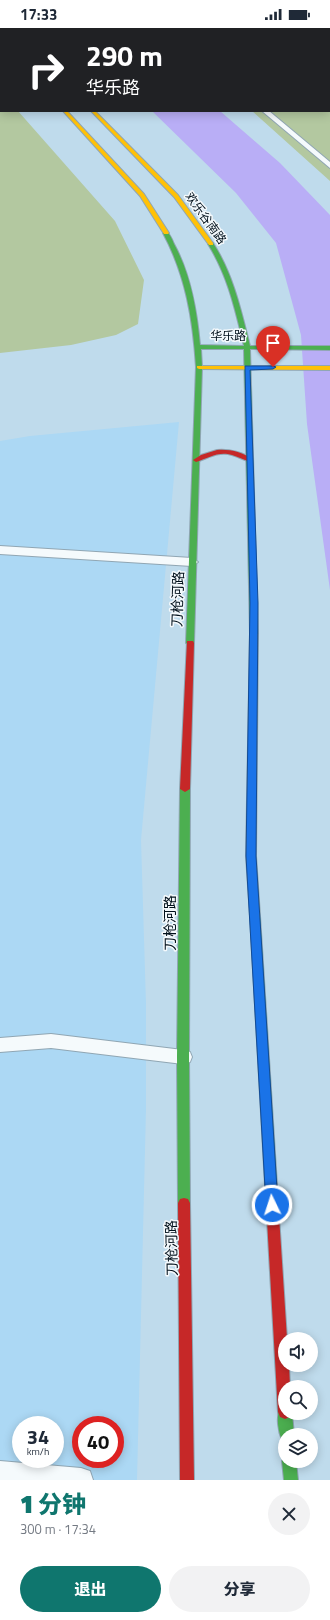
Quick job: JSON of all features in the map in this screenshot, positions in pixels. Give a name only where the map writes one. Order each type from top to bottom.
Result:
[{"type":"street","points":[[65,112],[85,136],[145,198],[176,247],[188,281],[198,347],[199,367],[330,368]]},
{"type":"street","name":"欢乐谷南路","points":[[94,112],[176,196],[205,233],[222,262],[235,298],[247,347],[247,368]]},
{"type":"street","name":"华乐路","points":[[198,347],[330,348]]},
{"type":"street","name":"刀枪河路","points":[[187,1480],[183,1057],[184,808],[199,367]]},
{"type":"street","points":[[247,368],[254,603],[251,856],[283,1380]]},
{"type":"street","points":[[196,460],[209,453],[223,450],[238,453],[250,460]]},
{"type":"street","points":[[289,1468],[290,1480]]},
{"type":"lane","points":[[266,112],[330,166]]},
{"type":"lane","points":[[0,550],[192,562]]},
{"type":"lane","points":[[0,1045],[51,1041],[183,1057]]},
{"type":"lane","points":[[0,1473],[81,1480]]},
{"type":"shaded area","points":[[153,112],[221,112],[280,163],[330,215],[330,590],[307,424],[301,335],[276,243],[236,193]]},
{"type":"shaded area","points":[[179,422],[141,840],[146,1004],[146,1109],[137,1480],[0,1480],[0,441],[30,436]]},
{"type":"green space","points":[[0,112],[19,112],[115,221],[144,280],[138,324],[116,335],[71,345],[0,353]]},
{"type":"green space","points":[[253,112],[330,112],[330,181]]},
{"type":"traffic: fast","points":[[166,233],[181,265],[186,281],[194,315],[199,367],[190,643]]},
{"type":"traffic: fast","points":[[211,244],[222,262],[235,298],[247,347],[254,634]]},
{"type":"traffic: fast","points":[[198,347],[330,348]]},
{"type":"traffic: fast","points":[[184,1203],[183,1057],[185,789]]},
{"type":"traffic: fast","points":[[255,916],[271,1185]]},
{"type":"traffic: fast","points":[[286,1420],[286,1428]]},
{"type":"traffic: fast","points":[[290,1468],[291,1480]]},
{"type":"traffic: slow","points":[[66,112],[142,195],[166,233]]},
{"type":"traffic: slow","points":[[94,112],[176,196],[211,244]]},
{"type":"traffic: slow","points":[[199,367],[330,368]]},
{"type":"traffic: slow","points":[[254,634],[251,856],[255,916]]},
{"type":"traffic: jam","points":[[196,460],[203,456],[217,452],[229,452],[243,456],[250,460]]},
{"type":"traffic: jam","points":[[185,789],[190,643]]},
{"type":"traffic: jam","points":[[271,1185],[283,1380]]},
{"type":"traffic: jam","points":[[184,1203],[187,1480]]},
{"type":"route","points":[[272,1205],[251,856],[254,603],[247,368],[273,367]]}]
